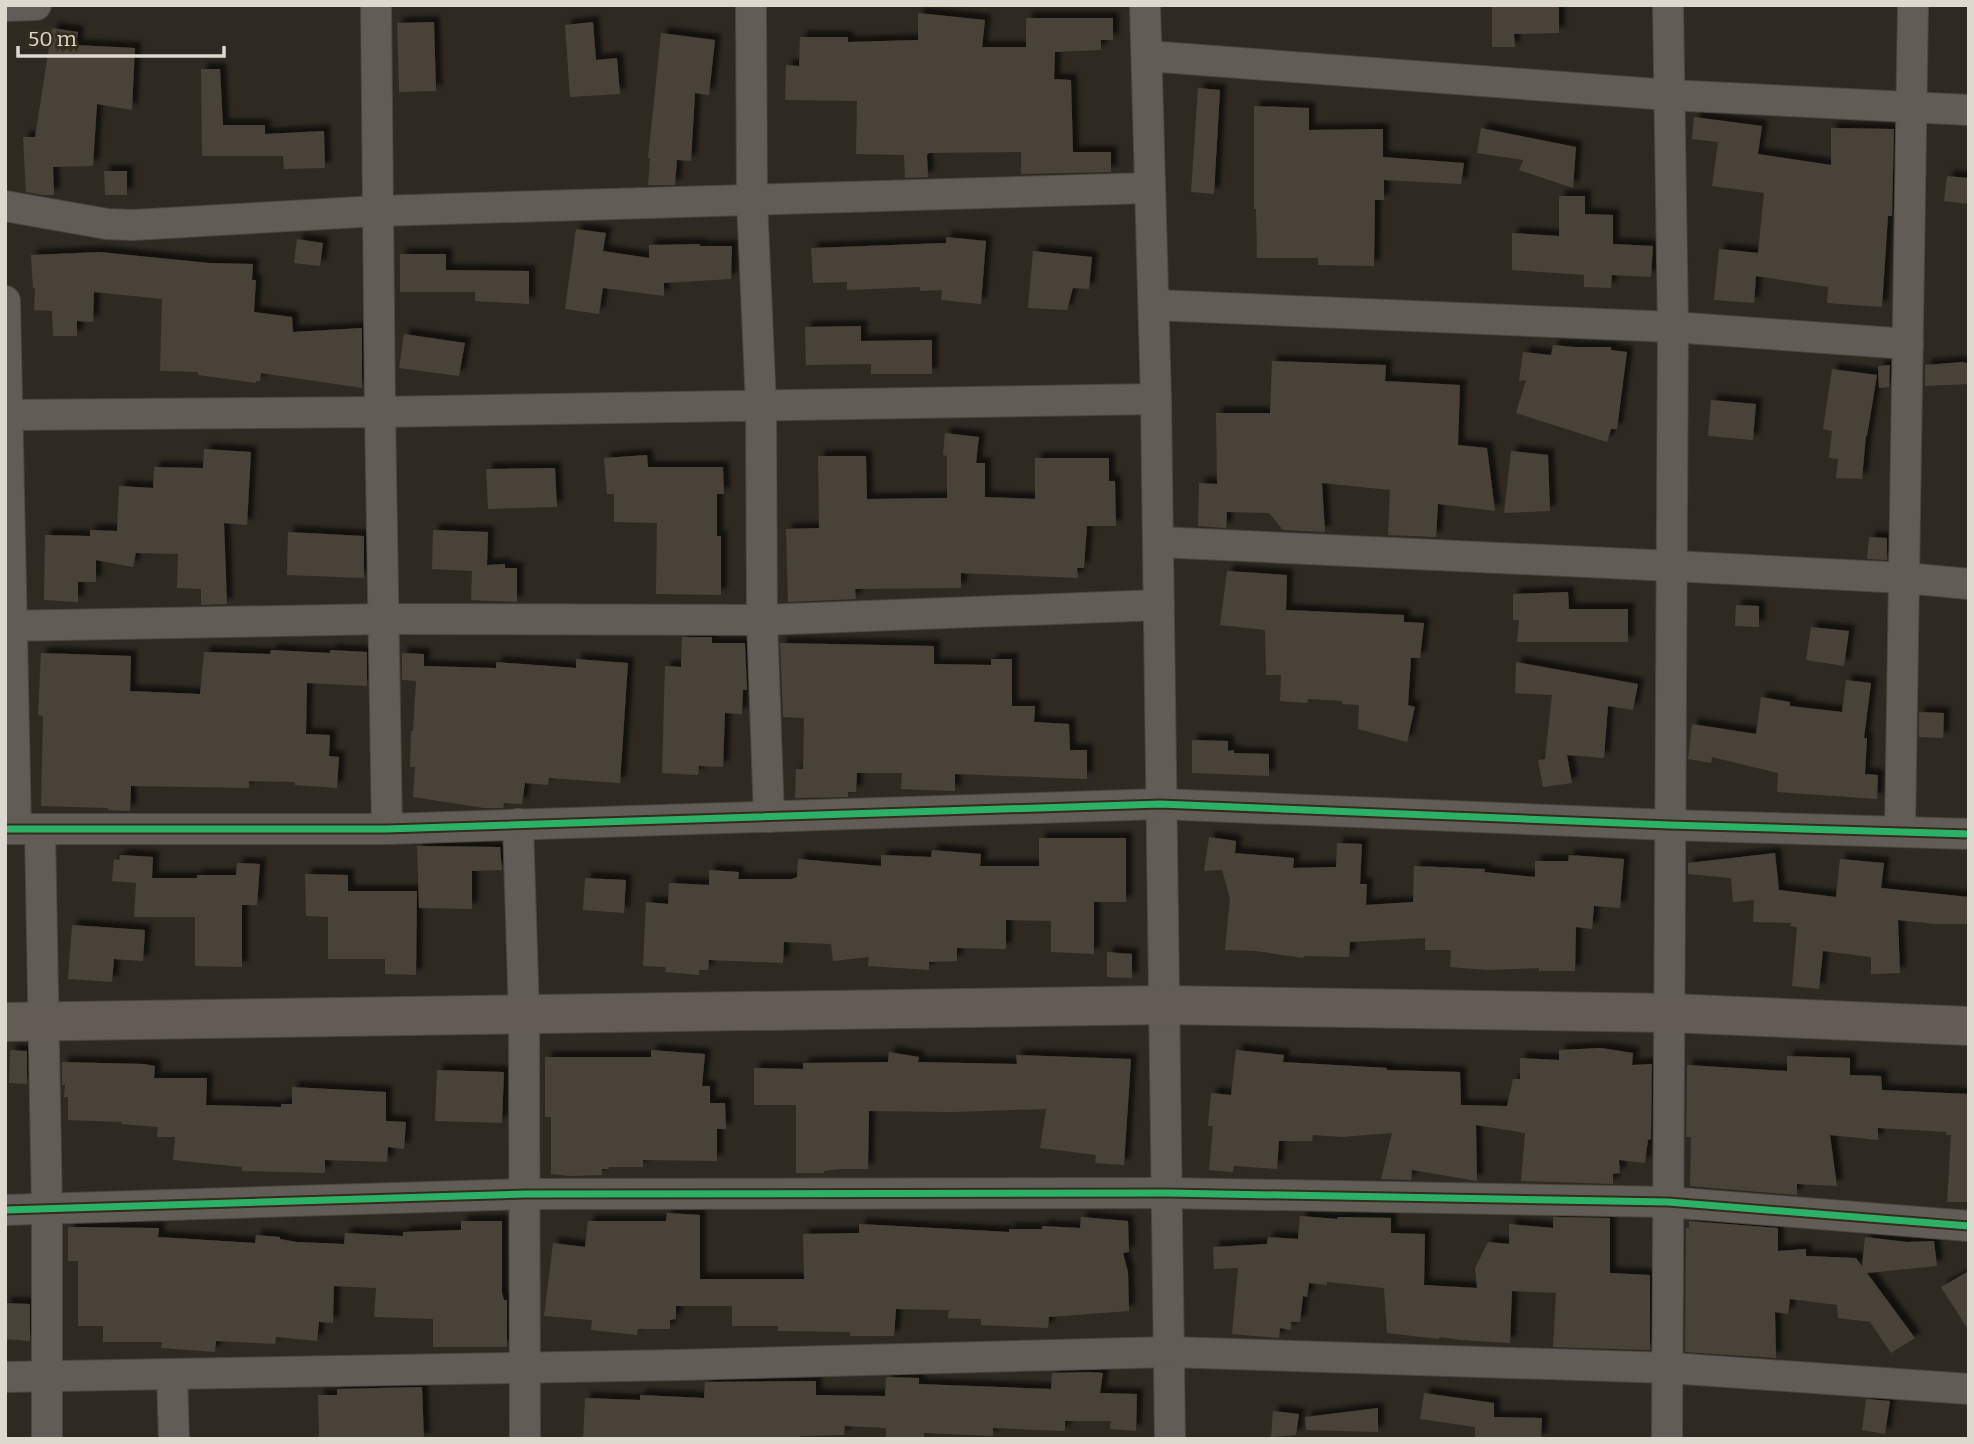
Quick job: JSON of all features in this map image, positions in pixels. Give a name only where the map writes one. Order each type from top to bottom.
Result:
[{"type":"street","points":[[5,6],[37,5]]},
{"type":"street","points":[[376,5],[387,829]]},
{"type":"street","points":[[751,5],[752,201],[761,405],[762,620],[769,817]]},
{"type":"street","points":[[1145,5],[1156,399],[1170,1439]]},
{"type":"street","points":[[1667,1439],[1670,1368],[1669,825],[1673,327],[1668,5]]},
{"type":"street","points":[[1900,831],[1913,5]]},
{"type":"street","points":[[1147,56],[1669,96],[1969,110]]},
{"type":"street","points":[[5,206],[119,225],[378,211],[1149,188]]},
{"type":"street","points":[[5,301],[9,626],[20,829],[44,1021],[47,1439]]},
{"type":"street","points":[[1154,305],[1673,327],[1908,344]]},
{"type":"street","points":[[6,415],[380,412],[1156,399]]},
{"type":"street","points":[[1158,542],[1905,578],[1969,584]]},
{"type":"street","points":[[9,626],[384,619],[762,620],[1159,605]]},
{"type":"street","points":[[20,829],[387,829],[1160,804],[1669,825],[1969,834]]},
{"type":"street","points":[[518,824],[524,1015],[525,1439]]},
{"type":"street","points":[[5,1022],[1164,1005],[1670,1013],[1969,1027]]},
{"type":"street","points":[[5,1210],[526,1194],[1167,1193],[1668,1202],[1969,1226]]},
{"type":"street","points":[[5,1377],[677,1365],[1168,1352],[1670,1368],[1969,1389]]},
{"type":"street","points":[[172,1375],[174,1439]]},
{"type":"building","points":[[1492,5],[1559,5],[1559,33],[1514,34],[1515,47],[1492,47]]},
{"type":"building","points":[[918,13],[985,20],[982,47],[1026,47],[1026,18],[1113,18],[1113,40],[1101,40],[1101,50],[1055,52],[1054,79],[1071,80],[1073,152],[1111,152],[1111,172],[1021,174],[1021,152],[929,153],[928,177],[905,178],[904,155],[856,154],[857,101],[785,100],[786,65],[799,66],[800,37],[848,37],[848,42],[918,40]]},
{"type":"building","points":[[434,22],[436,91],[399,92],[397,23]]},
{"type":"building","points":[[593,22],[596,60],[617,58],[620,94],[570,97],[565,25]]},
{"type":"building","points":[[52,28],[78,32],[76,45],[135,48],[132,110],[97,104],[93,166],[53,167],[54,195],[43,195],[26,192],[23,137],[35,137]]},
{"type":"building","points":[[661,33],[715,40],[709,95],[695,93],[691,161],[677,160],[675,185],[648,185],[648,158]]},
{"type":"building","points":[[201,69],[220,69],[223,125],[265,125],[265,134],[324,131],[325,168],[284,169],[283,156],[202,156]]},
{"type":"building","points":[[1198,88],[1220,90],[1214,194],[1191,192]]},
{"type":"building","points":[[1254,106],[1309,108],[1309,130],[1383,129],[1383,157],[1464,163],[1461,184],[1384,180],[1384,200],[1375,200],[1374,266],[1318,265],[1318,258],[1257,258]]},
{"type":"building","points":[[1694,117],[1762,126],[1758,154],[1831,165],[1831,128],[1894,129],[1892,216],[1888,216],[1882,307],[1827,303],[1828,287],[1756,276],[1754,303],[1714,300],[1719,249],[1758,253],[1764,193],[1712,186],[1718,142],[1692,139]]},
{"type":"building","points":[[1481,128],[1576,147],[1573,188],[1519,170],[1523,160],[1477,153]]},
{"type":"building","points":[[104,171],[127,171],[127,195],[105,195]]},
{"type":"building","points":[[1947,176],[1969,178],[1969,204],[1944,201]]},
{"type":"building","points":[[1559,196],[1585,196],[1585,214],[1613,215],[1613,244],[1653,246],[1651,277],[1612,275],[1611,288],[1584,287],[1584,275],[1512,270],[1512,233],[1559,236]]},
{"type":"building","points":[[576,229],[606,233],[603,251],[649,258],[649,245],[732,246],[731,279],[664,283],[664,296],[603,288],[599,314],[565,309]]},
{"type":"building","points":[[946,237],[986,241],[981,304],[941,300],[942,290],[920,291],[920,287],[847,290],[847,282],[813,283],[811,248],[946,243]]},
{"type":"building","points":[[297,239],[323,243],[320,266],[294,263]]},
{"type":"building","points":[[1033,251],[1092,257],[1089,289],[1073,288],[1067,310],[1028,308]]},
{"type":"building","points":[[99,252],[209,263],[253,264],[252,280],[256,280],[254,312],[292,317],[293,332],[362,328],[362,388],[261,373],[260,381],[256,383],[198,375],[198,372],[160,371],[162,299],[94,292],[93,322],[77,321],[77,336],[53,336],[52,311],[34,310],[35,288],[31,255]]},
{"type":"building","points":[[400,254],[446,254],[446,270],[529,271],[529,304],[475,301],[475,292],[400,292]]},
{"type":"building","points":[[861,326],[861,341],[932,340],[932,374],[871,374],[871,364],[806,365],[805,327]]},
{"type":"building","points":[[404,334],[465,343],[459,376],[399,368]]},
{"type":"building","points":[[1553,345],[1611,347],[1611,350],[1627,352],[1617,429],[1611,429],[1607,442],[1516,413],[1526,380],[1519,381],[1523,352],[1551,355]]},
{"type":"building","points":[[1272,361],[1386,365],[1385,381],[1460,385],[1458,445],[1487,448],[1495,511],[1438,504],[1436,537],[1388,535],[1390,490],[1322,483],[1325,532],[1283,530],[1269,513],[1227,512],[1226,528],[1198,526],[1199,483],[1217,484],[1216,413],[1270,413]]},
{"type":"building","points":[[1963,362],[1969,364],[1969,384],[1925,386],[1925,365]]},
{"type":"building","points":[[1890,365],[1889,387],[1879,388],[1878,366]]},
{"type":"building","points":[[1832,369],[1877,375],[1866,436],[1862,479],[1836,478],[1838,459],[1829,458],[1832,431],[1823,429]]},
{"type":"building","points":[[1711,400],[1756,404],[1753,440],[1708,436]]},
{"type":"building","points":[[945,433],[979,437],[976,463],[985,463],[985,497],[1035,499],[1035,458],[1109,458],[1109,481],[1115,481],[1116,526],[1087,526],[1084,568],[1077,568],[1078,578],[961,573],[961,588],[855,589],[856,599],[788,602],[786,529],[819,528],[818,456],[866,456],[867,499],[947,498],[947,456],[943,455]]},
{"type":"building","points":[[204,449],[251,452],[247,525],[224,523],[227,604],[201,605],[201,589],[177,588],[178,554],[136,553],[133,567],[96,560],[96,582],[78,582],[78,602],[44,600],[45,535],[90,536],[90,530],[117,531],[119,486],[153,488],[154,467],[203,468]]},
{"type":"building","points":[[1511,451],[1548,455],[1550,511],[1504,513]]},
{"type":"building","points":[[647,455],[648,467],[723,467],[724,494],[717,494],[717,536],[721,536],[721,595],[656,594],[657,523],[614,522],[614,494],[607,494],[604,458]]},
{"type":"building","points":[[555,468],[557,507],[488,509],[486,469]]},
{"type":"building","points":[[433,530],[488,532],[487,565],[505,564],[505,568],[517,568],[517,602],[471,600],[472,571],[432,569]]},
{"type":"building","points":[[288,532],[364,536],[364,578],[287,575]]},
{"type":"building","points":[[1869,537],[1887,538],[1887,560],[1867,559]]},
{"type":"building","points":[[1227,571],[1287,575],[1286,610],[1404,615],[1404,622],[1424,623],[1420,658],[1411,658],[1408,705],[1415,707],[1407,742],[1358,729],[1359,705],[1308,699],[1307,703],[1280,701],[1281,675],[1266,675],[1265,630],[1220,625]]},
{"type":"building","points":[[1568,592],[1569,609],[1628,609],[1628,642],[1517,642],[1519,620],[1513,620],[1513,594]]},
{"type":"building","points":[[1736,605],[1759,606],[1759,627],[1735,626]]},
{"type":"building","points":[[1811,627],[1849,631],[1844,666],[1806,660]]},
{"type":"building","points":[[682,637],[712,637],[712,643],[745,643],[747,690],[743,690],[742,714],[725,713],[723,767],[699,766],[698,775],[662,773],[665,666],[681,667]]},
{"type":"building","points":[[780,643],[934,646],[934,664],[991,665],[991,659],[1012,659],[1012,706],[1035,706],[1034,722],[1069,724],[1070,750],[1087,750],[1087,779],[955,774],[955,791],[901,789],[902,773],[857,773],[856,792],[848,792],[848,797],[795,798],[796,769],[803,769],[804,718],[783,717]]},
{"type":"building","points":[[271,650],[367,652],[367,686],[307,683],[306,734],[330,735],[329,756],[339,757],[337,788],[295,785],[295,782],[249,781],[249,788],[131,786],[130,811],[41,806],[43,716],[38,715],[41,653],[131,656],[130,691],[200,694],[204,652],[270,654]]},
{"type":"building","points":[[402,653],[424,654],[424,666],[496,668],[496,662],[576,668],[576,659],[628,663],[620,783],[549,778],[548,785],[525,783],[522,804],[504,803],[503,808],[484,808],[413,797],[415,767],[410,767],[416,681],[402,680]]},
{"type":"building","points":[[1516,662],[1638,684],[1633,710],[1608,706],[1604,758],[1567,755],[1572,783],[1543,787],[1538,760],[1545,759],[1552,695],[1515,693]]},
{"type":"building","points":[[1846,680],[1871,683],[1864,738],[1867,738],[1865,774],[1878,775],[1877,799],[1777,792],[1778,773],[1712,757],[1711,763],[1688,759],[1692,724],[1756,734],[1761,697],[1790,702],[1790,706],[1842,712]]},
{"type":"building","points":[[1919,712],[1944,713],[1943,738],[1919,737]]},
{"type":"building","points":[[1192,740],[1228,741],[1228,751],[1234,750],[1234,753],[1269,754],[1269,776],[1192,773]]},
{"type":"building","points":[[1209,837],[1236,841],[1235,853],[1294,858],[1293,868],[1336,867],[1337,843],[1362,844],[1360,884],[1367,884],[1366,905],[1413,902],[1414,866],[1485,869],[1484,872],[1535,877],[1535,861],[1568,861],[1569,855],[1624,859],[1620,908],[1594,906],[1592,929],[1576,927],[1575,971],[1450,967],[1451,950],[1425,950],[1425,938],[1350,942],[1349,957],[1303,958],[1256,951],[1225,950],[1230,898],[1222,870],[1204,871]]},
{"type":"building","points":[[1039,838],[1126,838],[1126,902],[1094,902],[1094,954],[1051,952],[1051,921],[1006,920],[1006,949],[957,948],[957,961],[929,962],[929,970],[868,966],[869,957],[833,961],[831,944],[784,942],[783,963],[709,960],[708,970],[699,970],[699,975],[665,972],[666,967],[643,966],[646,902],[668,904],[669,883],[709,885],[709,870],[739,872],[738,879],[792,879],[797,877],[798,859],[881,866],[881,855],[931,857],[932,850],[981,854],[980,866],[1039,866]]},
{"type":"building","points":[[417,846],[500,847],[502,870],[472,871],[472,909],[419,908]]},
{"type":"building","points":[[1775,853],[1779,890],[1836,897],[1840,859],[1884,863],[1881,888],[1969,897],[1969,924],[1898,920],[1900,973],[1871,974],[1871,957],[1823,951],[1819,989],[1792,986],[1797,927],[1790,926],[1791,923],[1753,922],[1754,900],[1733,902],[1731,878],[1688,874],[1688,863]]},
{"type":"building","points":[[120,855],[153,857],[152,878],[236,875],[237,863],[260,864],[257,905],[242,905],[242,967],[195,966],[195,917],[134,917],[136,883],[112,881],[114,859],[119,860]]},
{"type":"building","points":[[305,874],[348,875],[348,891],[417,891],[416,975],[385,974],[385,959],[328,959],[328,917],[306,916]]},
{"type":"building","points":[[585,878],[626,880],[624,913],[583,910]]},
{"type":"building","points":[[72,925],[145,930],[143,961],[114,959],[112,982],[68,979]]},
{"type":"building","points":[[1107,952],[1132,954],[1132,978],[1107,977]]},
{"type":"building","points":[[1601,1048],[1633,1053],[1632,1065],[1652,1064],[1651,1139],[1648,1140],[1645,1163],[1619,1160],[1620,1173],[1613,1174],[1613,1184],[1521,1181],[1525,1133],[1476,1125],[1477,1181],[1412,1170],[1411,1180],[1381,1179],[1392,1133],[1342,1137],[1313,1135],[1312,1141],[1279,1141],[1277,1169],[1234,1166],[1233,1172],[1209,1170],[1213,1126],[1208,1126],[1211,1093],[1231,1095],[1236,1050],[1284,1055],[1283,1062],[1387,1070],[1460,1072],[1461,1105],[1507,1106],[1513,1079],[1520,1079],[1520,1058],[1559,1060],[1559,1050]]},
{"type":"building","points":[[10,1050],[27,1051],[27,1084],[9,1083]]},
{"type":"building","points":[[651,1050],[705,1054],[702,1086],[710,1086],[710,1103],[725,1103],[726,1129],[717,1129],[717,1161],[643,1160],[643,1167],[609,1167],[602,1169],[602,1175],[551,1174],[551,1117],[545,1117],[545,1057],[651,1057]]},
{"type":"building","points":[[889,1052],[919,1057],[918,1062],[1017,1064],[1016,1055],[1131,1059],[1124,1165],[1095,1163],[1096,1155],[1040,1148],[1046,1109],[869,1111],[868,1169],[796,1173],[796,1105],[754,1105],[754,1068],[803,1069],[803,1063],[888,1062]]},
{"type":"building","points":[[1787,1056],[1850,1058],[1850,1075],[1881,1076],[1882,1090],[1969,1094],[1969,1202],[1947,1202],[1951,1135],[1946,1135],[1947,1132],[1878,1128],[1878,1140],[1830,1135],[1837,1186],[1797,1184],[1797,1195],[1690,1186],[1691,1137],[1686,1137],[1687,1065],[1787,1071]]},
{"type":"building","points":[[62,1062],[144,1064],[155,1066],[154,1078],[207,1078],[206,1105],[281,1107],[281,1104],[292,1104],[292,1087],[386,1092],[386,1121],[406,1122],[404,1149],[388,1147],[387,1162],[325,1160],[325,1173],[242,1171],[242,1167],[173,1160],[175,1137],[157,1137],[158,1127],[121,1124],[122,1122],[68,1120],[68,1097],[64,1097],[65,1085],[62,1085]]},
{"type":"building","points":[[437,1070],[504,1072],[502,1123],[435,1121]]},
{"type":"building","points":[[667,1213],[700,1215],[700,1279],[804,1279],[803,1234],[859,1233],[859,1224],[1009,1232],[1009,1229],[1042,1229],[1042,1226],[1080,1228],[1081,1217],[1128,1221],[1129,1252],[1123,1253],[1128,1272],[1129,1311],[1049,1317],[1048,1328],[981,1325],[981,1319],[948,1318],[949,1310],[896,1309],[894,1336],[850,1336],[850,1332],[778,1331],[778,1326],[732,1326],[732,1306],[676,1306],[676,1319],[670,1320],[670,1329],[638,1329],[637,1335],[591,1330],[592,1320],[544,1316],[553,1243],[585,1247],[588,1221],[666,1221]]},
{"type":"building","points":[[1300,1216],[1337,1219],[1391,1218],[1391,1233],[1425,1234],[1424,1285],[1477,1288],[1475,1268],[1488,1242],[1509,1244],[1509,1224],[1553,1228],[1553,1217],[1610,1218],[1610,1273],[1650,1275],[1650,1350],[1553,1347],[1556,1293],[1512,1291],[1510,1343],[1387,1333],[1384,1288],[1327,1282],[1327,1285],[1309,1283],[1307,1297],[1303,1296],[1300,1322],[1291,1322],[1291,1330],[1280,1328],[1279,1338],[1232,1334],[1238,1268],[1214,1269],[1213,1247],[1267,1244],[1268,1237],[1298,1239]]},
{"type":"building","points":[[461,1221],[502,1221],[502,1293],[504,1300],[507,1300],[507,1347],[433,1347],[433,1319],[374,1317],[376,1288],[334,1286],[333,1323],[319,1322],[317,1341],[276,1337],[275,1344],[216,1341],[215,1352],[161,1348],[162,1342],[103,1342],[103,1326],[78,1326],[78,1261],[68,1261],[68,1227],[159,1228],[158,1237],[255,1243],[256,1235],[280,1237],[296,1242],[344,1244],[345,1233],[403,1236],[403,1232],[461,1230]]},
{"type":"building","points":[[1689,1221],[1778,1228],[1778,1251],[1806,1249],[1806,1256],[1856,1258],[1862,1266],[1865,1237],[1907,1242],[1934,1241],[1937,1266],[1867,1273],[1915,1338],[1891,1353],[1870,1322],[1838,1318],[1837,1305],[1790,1299],[1788,1314],[1775,1312],[1776,1358],[1685,1352],[1686,1228],[1689,1228]]},
{"type":"building","points":[[1969,1271],[1969,1331],[1941,1287]]},
{"type":"building","points":[[5,1303],[30,1304],[30,1341],[5,1339]]},
{"type":"building","points":[[1052,1373],[1103,1373],[1100,1393],[1137,1394],[1136,1431],[1110,1429],[1111,1421],[1065,1421],[1065,1431],[993,1428],[993,1436],[924,1433],[924,1439],[886,1439],[886,1428],[845,1426],[844,1435],[800,1436],[800,1439],[583,1439],[585,1398],[640,1400],[640,1395],[704,1398],[705,1382],[816,1381],[816,1395],[885,1396],[886,1377],[919,1378],[919,1384],[1051,1389]]},
{"type":"building","points":[[422,1387],[424,1439],[319,1439],[318,1395],[337,1395],[337,1389]]},
{"type":"building","points":[[1424,1393],[1494,1403],[1494,1417],[1542,1418],[1541,1439],[1475,1439],[1475,1427],[1420,1419]]},
{"type":"building","points":[[1866,1399],[1890,1401],[1885,1434],[1862,1430]]},
{"type":"building","points":[[1378,1408],[1378,1432],[1306,1430],[1305,1417]]},
{"type":"building","points":[[1273,1411],[1299,1414],[1296,1435],[1271,1437]]},
{"type":"cycle path","points":[[5,829],[387,829],[1160,804],[1669,825],[1969,834]]},
{"type":"cycle path","points":[[5,1210],[526,1194],[1167,1193],[1668,1202],[1969,1226]]}]
